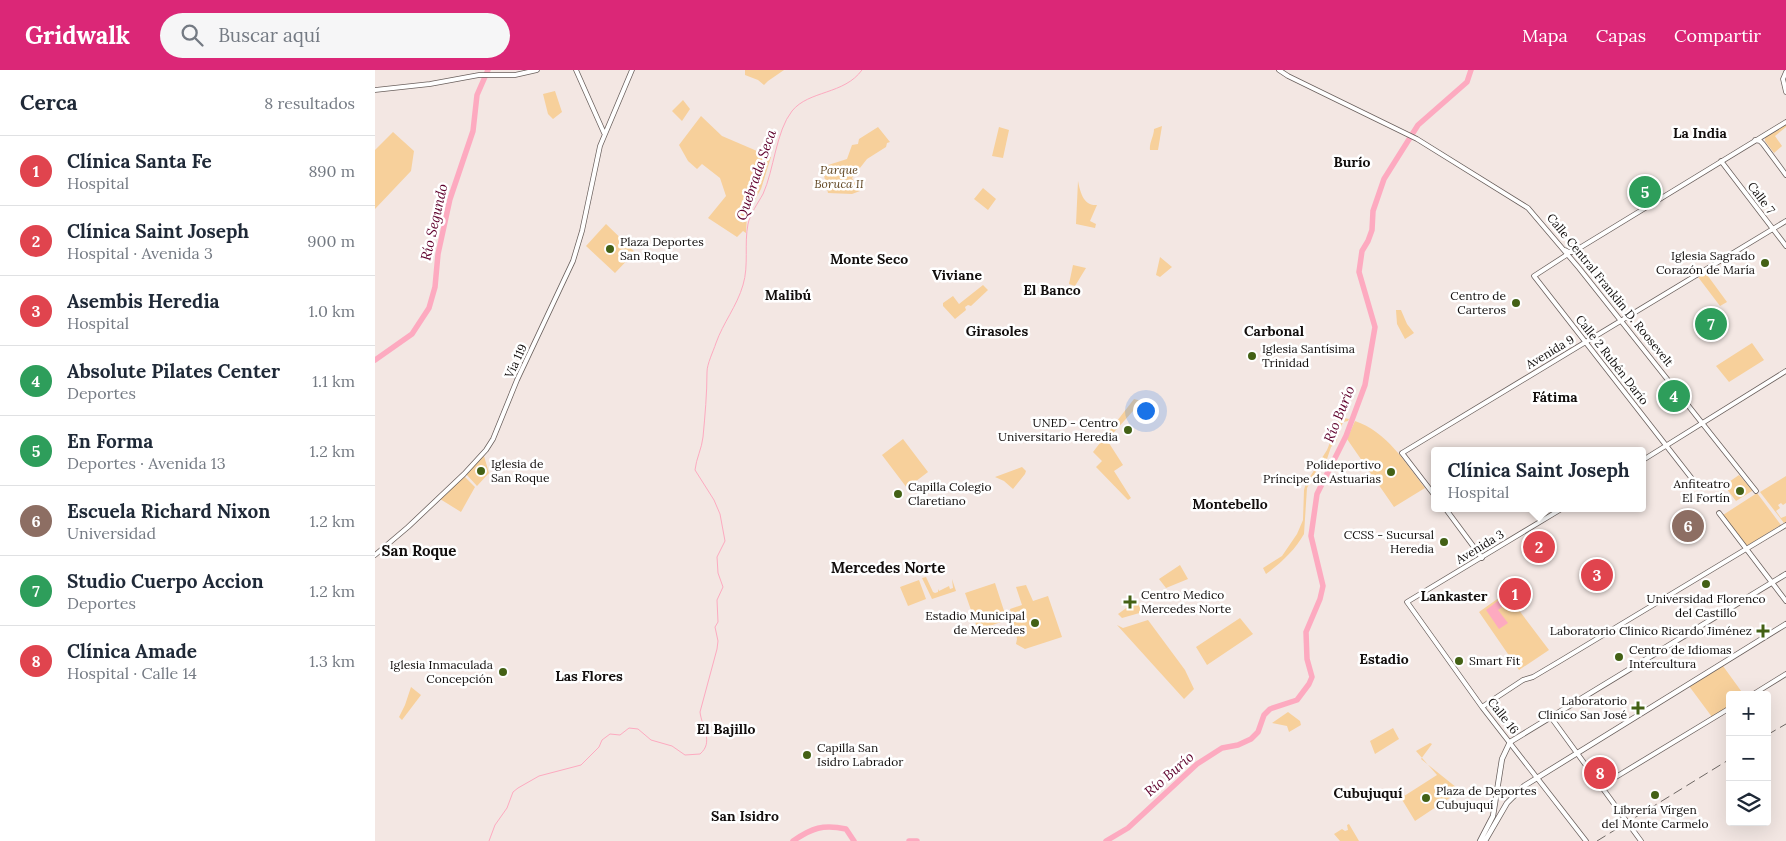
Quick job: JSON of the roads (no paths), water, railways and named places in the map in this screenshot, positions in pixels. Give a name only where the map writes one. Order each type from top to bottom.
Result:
[{"type":"main road","points":[[375,90],[430,84],[481,75],[515,75],[537,70]]},
{"type":"main road","points":[[576,70],[604,133]]},
{"type":"main road","name":"Vía 119","points":[[375,555],[408,527],[468,470],[493,439],[517,380],[573,261],[582,231],[604,133],[632,70]]},
{"type":"main road","name":"Calle Central Franklin D. Roosevelt","points":[[1279,70],[1405,132],[1528,208],[1568,254],[1756,491]]},
{"type":"main road","points":[[1786,72],[1783,82],[1786,92]]},
{"type":"main road","points":[[1568,254],[1571,255],[1786,122]]},
{"type":"main road","points":[[601,124],[605,127],[609,125]]},
{"type":"main road","points":[[1763,144],[1763,137],[1766,135]]},
{"type":"main road","points":[[1755,140],[1763,144],[1786,175]]},
{"type":"main road","name":"Calle 7","points":[[1721,161],[1786,246]]},
{"type":"main road","name":"Avenida 9","points":[[1431,491],[1402,453],[1786,221]]},
{"type":"main road","points":[[1568,254],[1573,252]]},
{"type":"main road","name":"Calle 2 Rubén Darío","points":[[1568,254],[1534,276],[1693,480]]},
{"type":"main road","points":[[1646,458],[1786,371]]},
{"type":"main road","points":[[1448,512],[1482,558]]},
{"type":"main road","name":"Avenida 3","points":[[1407,602],[1557,512]]},
{"type":"main road","points":[[1719,513],[1786,602]]},
{"type":"main road","points":[[1482,707],[1523,680],[1530,679],[1785,527]]},
{"type":"main road","points":[[1485,841],[1496,817],[1495,806],[1501,765],[1506,748],[1510,742],[1786,574]]},
{"type":"main road","name":"Calle 16","points":[[1407,602],[1482,707],[1586,841]]},
{"type":"main road","points":[[1480,841],[1496,817],[1518,791],[1537,777],[1786,624]]},
{"type":"main road","points":[[1758,691],[1786,674]]},
{"type":"main road","points":[[1601,786],[1726,710]]},
{"type":"main road","points":[[1550,716],[1641,841]]},
{"type":"main road","points":[[1495,806],[1499,810],[1503,809]]},
{"type":"waterway","name":"Río Segundo","points":[[375,360],[412,334],[429,308],[435,287],[438,254],[450,199],[473,131],[477,95],[488,70]]},
{"type":"waterway","name":"Quebrada Seca","points":[[489,841],[495,825],[507,808],[513,792],[539,776],[581,765],[599,747],[602,740],[610,734],[620,735],[629,728],[638,729],[651,740],[672,746],[685,755],[700,754],[706,745],[706,734],[700,712],[717,649],[718,641],[715,627],[718,622],[717,600],[723,587],[718,573],[717,557],[725,541],[720,514],[714,500],[695,470],[703,437],[708,365],[719,336],[743,285],[746,270],[746,239],[749,220],[767,184],[782,129],[787,119],[799,104],[846,84],[862,70]]},
{"type":"waterway","name":"Río Burío","points":[[1106,841],[1128,828],[1197,764],[1222,748],[1238,745],[1251,739],[1258,732],[1264,715],[1270,709],[1297,700],[1309,684],[1312,677],[1307,659],[1306,632],[1320,599],[1323,586],[1311,536],[1317,494],[1346,436],[1365,385],[1375,327],[1359,272],[1362,251],[1372,230],[1373,211],[1384,179],[1418,125],[1467,82],[1471,70]]},
{"type":"waterway","name":"Río Burío","points":[[793,841],[812,830],[824,827],[846,829],[854,841]]},
{"type":"waterway","name":"Río Burío","points":[[909,841],[917,841]]},
{"type":"railway","points":[[1771,733],[1786,724]]},
{"type":"railway","points":[[1597,841],[1726,761]]},
{"type":"place","name":"En Forma","points":[[1645,192]]},
{"type":"place","name":"Plaza Deportes San Roque","points":[[610,249]]},
{"type":"place","name":"Iglesia Sagrado Corazón de María","points":[[1765,263]]},
{"type":"place","name":"Centro de Carteros","points":[[1516,303]]},
{"type":"place","name":"Studio Cuerpo Accion","points":[[1711,324]]},
{"type":"place","name":"Iglesia Santísima Trinidad","points":[[1252,356]]},
{"type":"place","name":"Absolute Pilates Center","points":[[1674,396]]},
{"type":"place","name":"UNED - Centro Universitario Heredia","points":[[1128,430]]},
{"type":"place","name":"Iglesia de San Roque","points":[[481,471]]},
{"type":"place","name":"Polideportivo Príncipe de Astuarias","points":[[1391,472]]},
{"type":"place","name":"Anfiteatro El Fortín","points":[[1740,491]]},
{"type":"place","name":"Capilla Colegio Claretiano","points":[[898,494]]},
{"type":"place","name":"Escuela Richard Nixon","points":[[1688,526]]},
{"type":"place","name":"CCSS - Sucursal Heredia","points":[[1444,542]]},
{"type":"place","name":"Clínica Saint Joseph","points":[[1539,547]]},
{"type":"place","name":"Asembis Heredia","points":[[1597,575]]},
{"type":"place","name":"Universidad Florenco del Castillo","points":[[1706,584]]},
{"type":"place","name":"Clínica Santa Fe","points":[[1515,594]]},
{"type":"place","name":"Centro Medico Mercedes Norte","points":[[1130,602]]},
{"type":"place","name":"Estadio Municipal de Mercedes","points":[[1035,623]]},
{"type":"place","name":"Laboratorio Clinico Ricardo Jiménez","points":[[1763,631]]},
{"type":"place","name":"Centro de Idiomas Intercultura","points":[[1619,657]]},
{"type":"place","name":"Smart Fit","points":[[1459,661]]},
{"type":"place","name":"Iglesia Inmaculada Concepción","points":[[503,672]]},
{"type":"place","name":"Laboratorio Clinico San José","points":[[1638,708]]},
{"type":"place","name":"Capilla San Isidro Labrador","points":[[807,755]]},
{"type":"place","name":"Clínica Amade","points":[[1600,773]]},
{"type":"place","name":"Librería Vírgen del Monte Carmelo","points":[[1655,795]]},
{"type":"place","name":"Plaza de Deportes Cubujuquí","points":[[1426,798]]},
{"type":"district","name":"La India","points":[[1700,133]]},
{"type":"district","name":"Burío","points":[[1352,162]]},
{"type":"district","name":"Monte Seco","points":[[869,259]]},
{"type":"district","name":"Viviane","points":[[957,275]]},
{"type":"district","name":"El Banco","points":[[1052,290]]},
{"type":"district","name":"Malibú","points":[[788,295]]},
{"type":"district","name":"Girasoles","points":[[997,331]]},
{"type":"district","name":"Carbonal","points":[[1274,331]]},
{"type":"district","name":"Fátima","points":[[1555,397]]},
{"type":"district","name":"Montebello","points":[[1230,504]]},
{"type":"district","name":"San Roque","points":[[419,551]]},
{"type":"district","name":"Mercedes Norte","points":[[888,568]]},
{"type":"district","name":"Lankaster","points":[[1454,596]]},
{"type":"district","name":"Estadio","points":[[1384,659]]},
{"type":"district","name":"Las Flores","points":[[589,676]]},
{"type":"district","name":"El Bajillo","points":[[726,729]]},
{"type":"district","name":"Cubujuquí","points":[[1368,793]]},
{"type":"district","name":"San Isidro","points":[[745,816]]},
{"type":"park label","name":"Parque Boruca II","points":[[839,177]]}]
